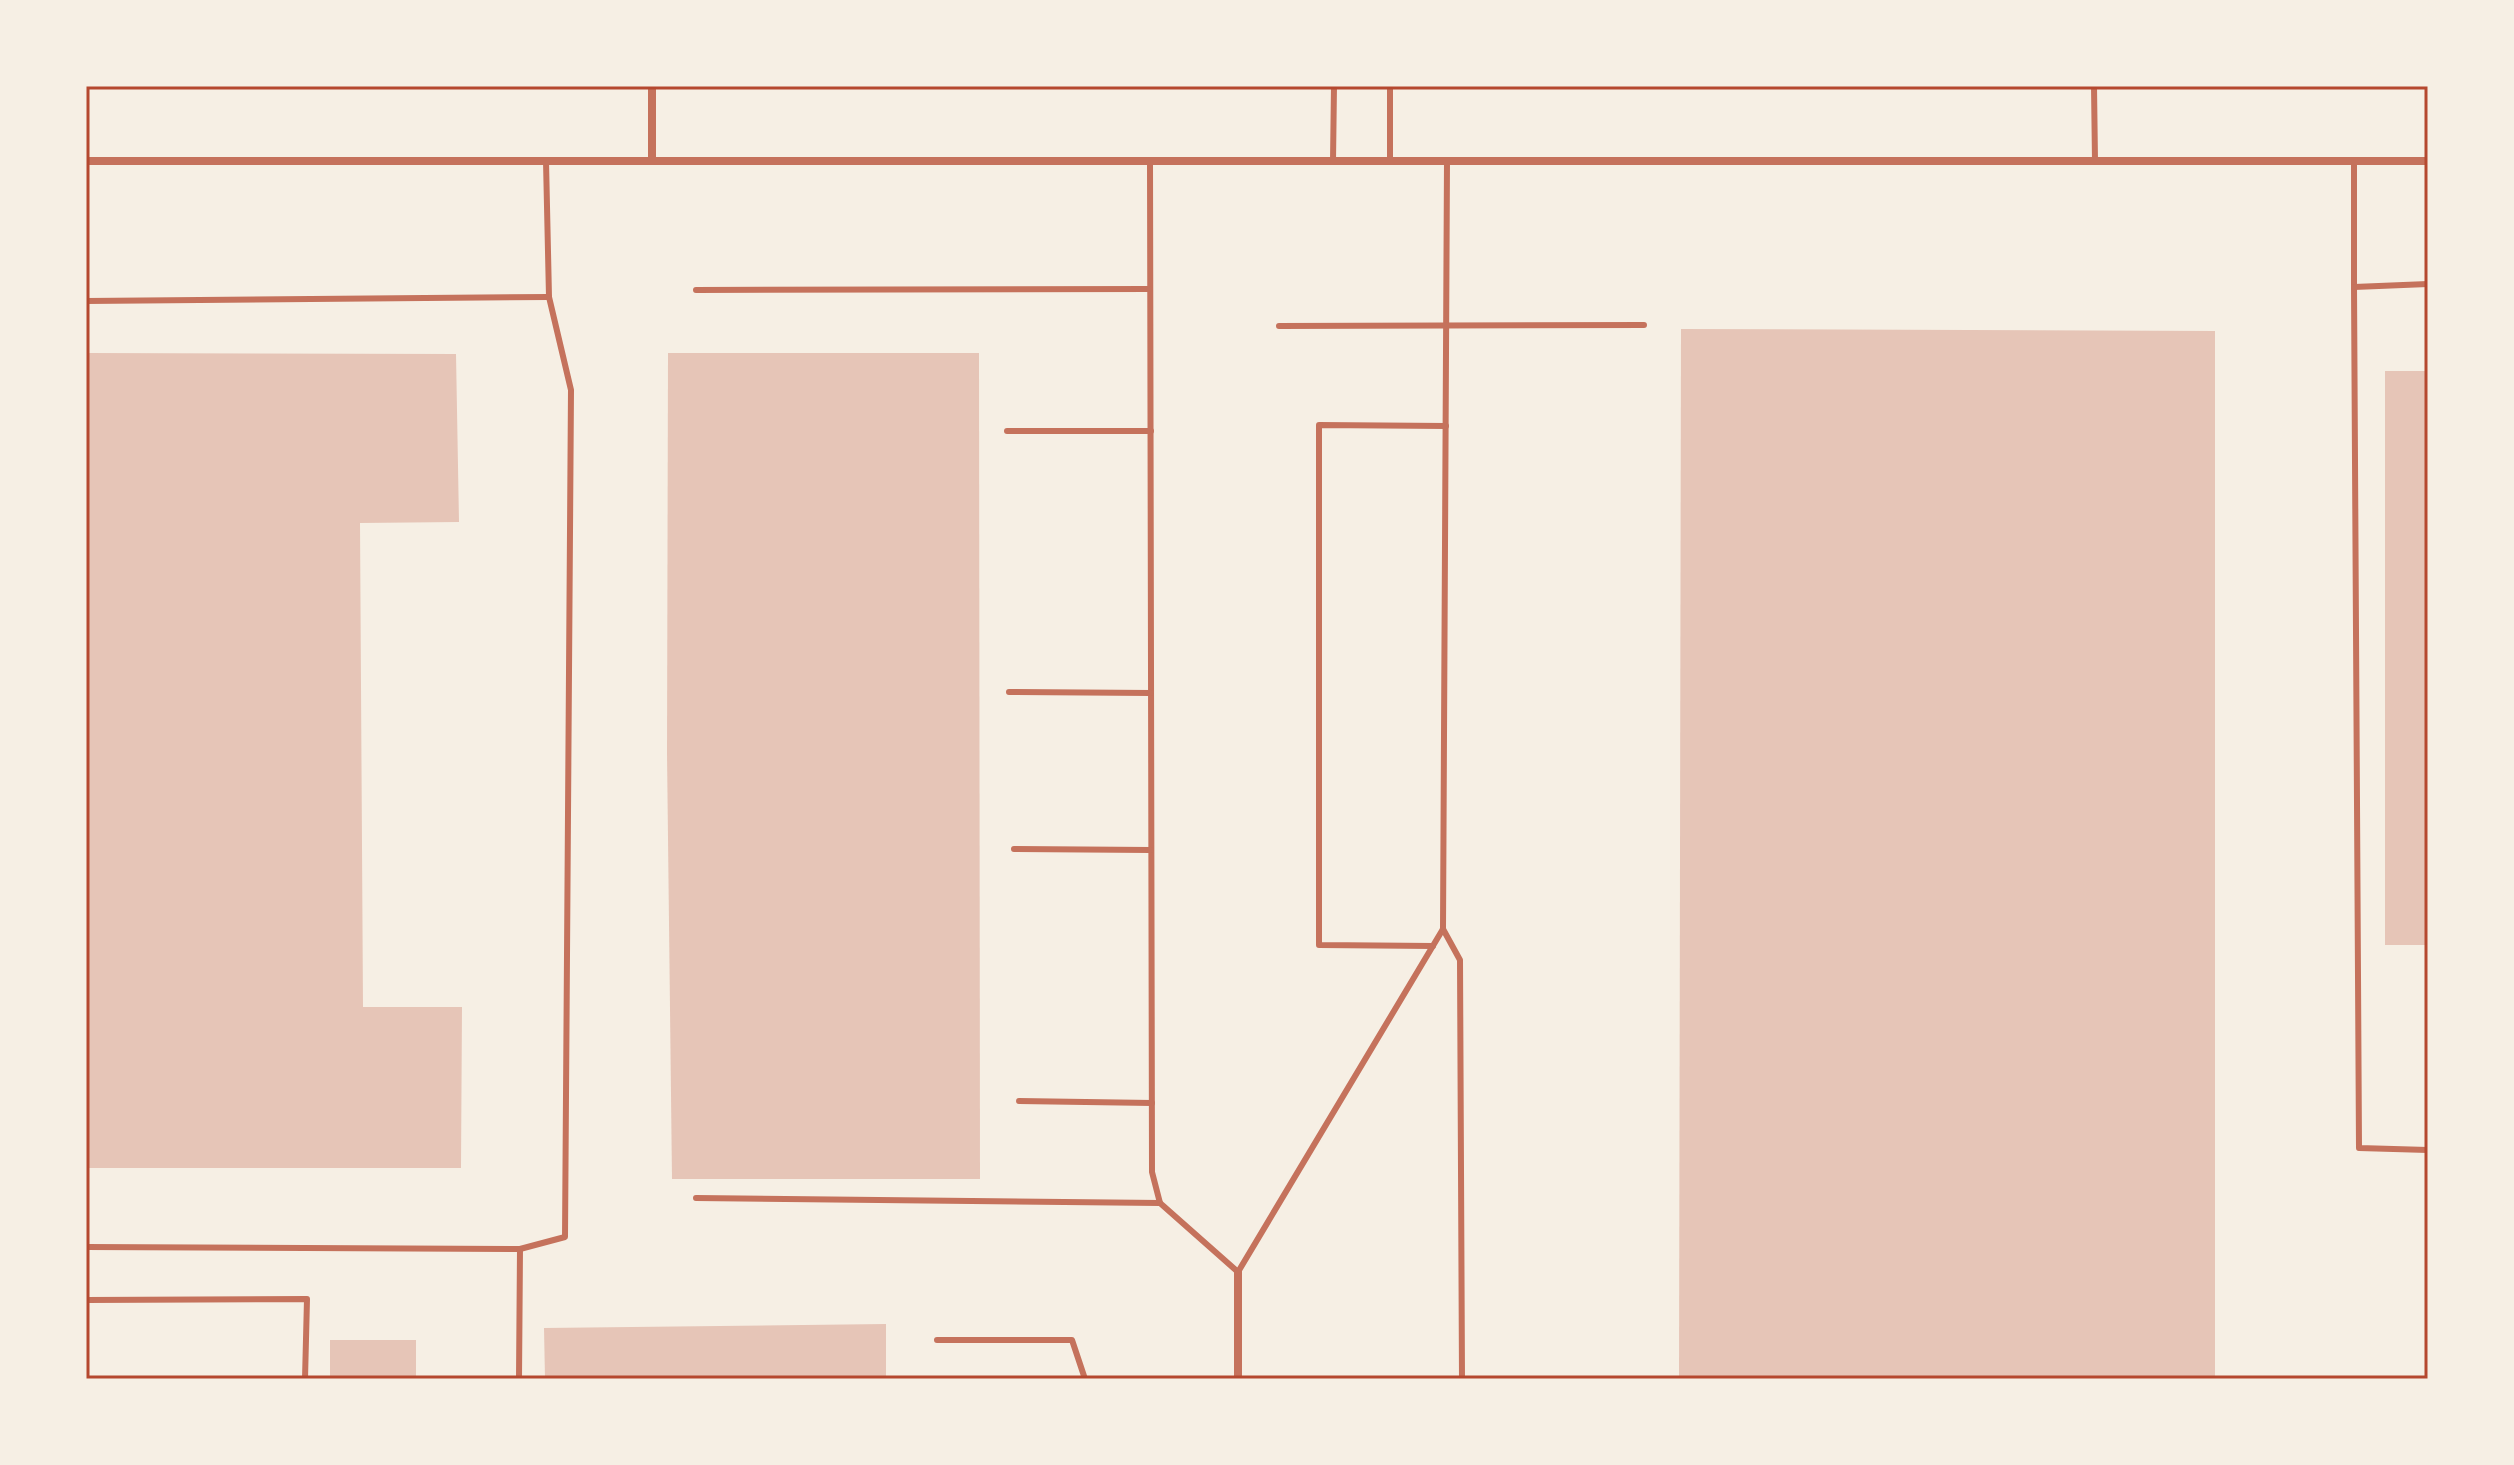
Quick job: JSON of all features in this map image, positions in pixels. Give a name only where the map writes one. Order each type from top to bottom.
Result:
[{"type":"street","points":[[652,86],[652,161]]},
{"type":"street","points":[[86,161],[2428,161]]},
{"type":"street","points":[[1238,1272],[1238,1379]]},
{"type":"lane","points":[[1333,161],[1334,86]]},
{"type":"lane","points":[[1390,86],[1390,161]]},
{"type":"lane","points":[[2094,86],[2095,161]]},
{"type":"lane","points":[[86,1247],[520,1249],[565,1237],[571,390],[549,297],[546,161]]},
{"type":"lane","points":[[1150,161],[1152,1172],[1160,1203],[1238,1272],[1443,929]]},
{"type":"lane","points":[[1447,161],[1443,929],[1460,960],[1462,1379]]},
{"type":"lane","points":[[2354,161],[2359,1148],[2428,1150]]},
{"type":"lane","points":[[2354,287],[2428,284]]},
{"type":"lane","points":[[696,290],[1150,289]]},
{"type":"lane","points":[[86,301],[549,297]]},
{"type":"lane","points":[[1279,326],[1644,325]]},
{"type":"lane","points":[[1433,946],[1319,945],[1319,425],[1446,426]]},
{"type":"lane","points":[[1007,431],[1151,431]]},
{"type":"lane","points":[[1009,692],[1151,693]]},
{"type":"lane","points":[[1014,849],[1151,850]]},
{"type":"lane","points":[[1019,1101],[1152,1103]]},
{"type":"lane","points":[[696,1198],[1160,1203]]},
{"type":"lane","points":[[519,1379],[520,1249]]},
{"type":"lane","points":[[86,1300],[307,1299],[305,1379]]},
{"type":"lane","points":[[937,1340],[1072,1340],[1085,1379]]},
{"type":"building","points":[[1681,329],[2215,331],[2215,1379],[1679,1379]]},
{"type":"building","points":[[86,353],[456,354],[459,522],[360,523],[363,1007],[462,1007],[461,1168],[86,1168]]},
{"type":"building","points":[[668,353],[979,353],[980,1179],[672,1179],[667,753]]},
{"type":"building","points":[[2385,371],[2428,371],[2428,945],[2385,945]]},
{"type":"building","points":[[886,1324],[886,1379],[545,1379],[544,1328]]},
{"type":"building","points":[[330,1340],[416,1340],[416,1379],[330,1379]]}]
